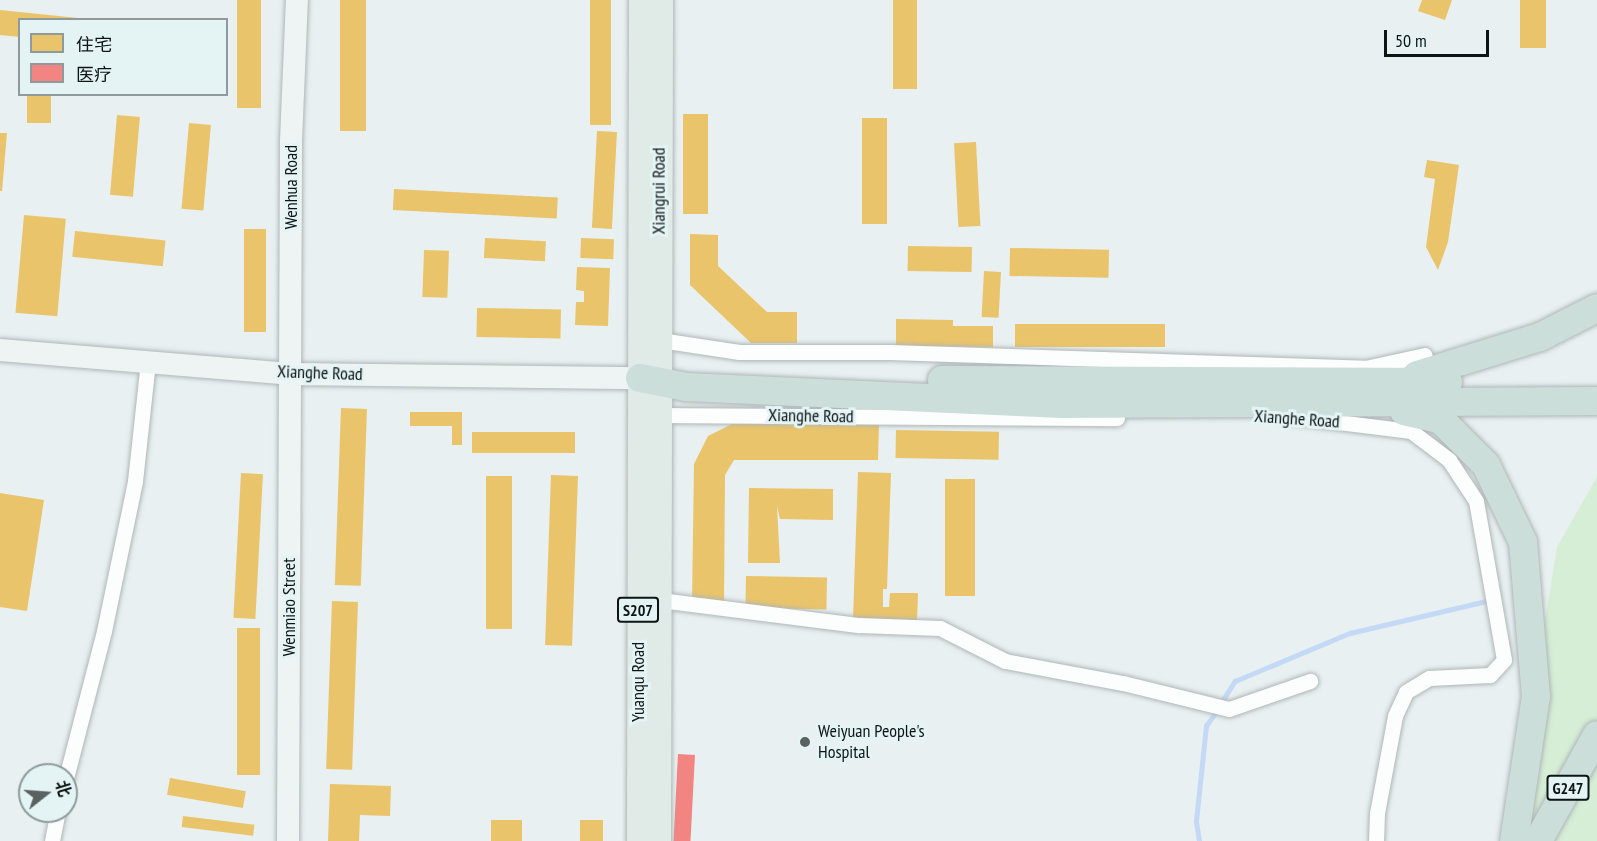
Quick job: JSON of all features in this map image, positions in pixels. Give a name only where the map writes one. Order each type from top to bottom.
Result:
[{"type":"highway","points":[[1398,381],[1540,337],[1597,308]]},
{"type":"highway","points":[[651,380],[685,372],[1059,383],[1398,381],[1597,385]]},
{"type":"highway","points":[[651,380],[686,387],[1062,405],[1597,401]]},
{"type":"highway","points":[[1358,401],[1440,419],[1486,465],[1522,542],[1536,696],[1514,841]]},
{"type":"highway","name":"G247","points":[[1538,841],[1597,735]]},
{"type":"main road","name":"Wenhua Road","points":[[290,374],[291,141],[297,0]]},
{"type":"main road","name":"Xiangrui Road","points":[[641,0],[651,380]]},
{"type":"main road","name":"Xiangrui Road","points":[[651,380],[660,340],[661,0]]},
{"type":"main road","name":"Xianghe Road","points":[[0,350],[290,374],[651,380]]},
{"type":"main road","name":"Wenmiao Street","points":[[288,841],[290,374]]},
{"type":"main road","name":"Yuanqu Road","points":[[651,380],[661,415],[659,841]]},
{"type":"main road","name":"Yuanqu Road","points":[[639,841],[651,380]]},
{"type":"street","points":[[660,340],[740,352],[890,352],[1365,368],[1425,355]]},
{"type":"street","points":[[70,763],[105,631],[135,481],[148,362]]},
{"type":"street","name":"Xianghe Road","points":[[661,415],[1044,419],[1282,415],[1411,431],[1449,460],[1476,501],[1504,660],[1490,675],[1429,678],[1406,692],[1395,716],[1377,813],[1376,841]]},
{"type":"street","points":[[660,600],[859,626],[940,628],[1005,661],[1211,703],[1229,709],[1310,681]]},
{"type":"street","points":[[52,841],[56,823]]},
{"type":"green space","points":[[1597,477],[1597,841],[1509,841],[1557,547]]},
{"type":"building: 住宅","points":[[237,0],[261,0],[261,108],[237,108]]},
{"type":"building: 住宅","points":[[340,0],[366,0],[366,131],[340,131]]},
{"type":"building: 住宅","points":[[590,0],[611,0],[611,125],[590,125]]},
{"type":"building: 住宅","points":[[893,0],[917,0],[917,89],[893,89]]},
{"type":"building: 住宅","points":[[1422,0],[1452,0],[1445,20],[1418,11]]},
{"type":"building: 住宅","points":[[1520,0],[1546,0],[1546,48],[1520,48]]},
{"type":"building: 住宅","points":[[0,10],[78,18],[18,18],[18,37],[0,35]]},
{"type":"building: 住宅","points":[[27,96],[51,96],[51,123],[27,123]]},
{"type":"building: 住宅","points":[[683,114],[708,114],[708,214],[683,214]]},
{"type":"building: 住宅","points":[[117,115],[140,117],[133,197],[110,195]]},
{"type":"building: 住宅","points":[[862,118],[887,118],[887,224],[862,224]]},
{"type":"building: 住宅","points":[[189,123],[211,125],[203,211],[182,209]]},
{"type":"building: 住宅","points":[[597,131],[617,132],[612,229],[592,228]]},
{"type":"building: 住宅","points":[[0,133],[7,133],[2,191],[0,191]]},
{"type":"building: 住宅","points":[[976,142],[980,226],[958,227],[954,143]]},
{"type":"building: 住宅","points":[[1427,160],[1459,165],[1448,242],[1438,270],[1426,247],[1435,179],[1424,177]]},
{"type":"building: 住宅","points":[[394,189],[558,198],[557,219],[393,210]]},
{"type":"building: 住宅","points":[[24,215],[66,219],[57,316],[15,313]]},
{"type":"building: 住宅","points":[[244,229],[266,229],[266,332],[244,332]]},
{"type":"building: 住宅","points":[[75,231],[166,241],[163,266],[72,257]]},
{"type":"building: 住宅","points":[[690,234],[718,235],[718,266],[767,312],[797,312],[797,343],[751,343],[690,285]]},
{"type":"building: 住宅","points":[[485,238],[546,241],[545,261],[484,258]]},
{"type":"building: 住宅","points":[[581,238],[614,239],[613,259],[580,258]]},
{"type":"building: 住宅","points":[[908,246],[972,247],[972,272],[908,271]]},
{"type":"building: 住宅","points":[[1010,248],[1109,250],[1108,278],[1010,276]]},
{"type":"building: 住宅","points":[[424,250],[449,251],[447,298],[422,297]]},
{"type":"building: 住宅","points":[[577,267],[610,268],[608,326],[575,325],[576,302],[584,302],[584,291],[576,290]]},
{"type":"building: 住宅","points":[[984,271],[1001,272],[999,318],[982,317]]},
{"type":"building: 住宅","points":[[477,308],[561,309],[560,338],[476,337]]},
{"type":"building: 住宅","points":[[896,319],[953,320],[953,326],[993,326],[993,347],[896,346]]},
{"type":"building: 住宅","points":[[1015,324],[1165,324],[1165,347],[1015,347]]},
{"type":"building: 住宅","points":[[341,408],[367,409],[361,586],[335,585]]},
{"type":"building: 住宅","points":[[410,412],[462,412],[462,445],[452,445],[452,426],[410,426]]},
{"type":"building: 住宅","points":[[736,422],[879,425],[878,460],[734,460],[725,475],[724,605],[692,604],[694,464],[708,436]]},
{"type":"building: 住宅","points":[[896,430],[999,432],[998,460],[896,458]]},
{"type":"building: 住宅","points":[[472,432],[575,432],[575,453],[472,453]]},
{"type":"building: 住宅","points":[[858,472],[891,473],[887,589],[883,589],[883,607],[889,607],[890,593],[918,593],[917,621],[853,619]]},
{"type":"building: 住宅","points":[[241,473],[263,474],[255,619],[233,618]]},
{"type":"building: 住宅","points":[[551,475],[578,476],[572,646],[545,645]]},
{"type":"building: 住宅","points":[[486,476],[512,476],[512,629],[486,629]]},
{"type":"building: 住宅","points":[[945,479],[975,479],[975,596],[945,596]]},
{"type":"building: 住宅","points":[[749,488],[833,489],[833,520],[780,519],[777,506],[780,563],[748,563]]},
{"type":"building: 住宅","points":[[0,493],[44,500],[27,611],[0,607]]},
{"type":"building: 住宅","points":[[746,576],[827,577],[826,609],[745,608]]},
{"type":"building: 住宅","points":[[332,601],[358,602],[352,770],[326,769]]},
{"type":"building: 住宅","points":[[237,628],[260,628],[260,775],[237,775]]},
{"type":"building: 住宅","points":[[170,778],[246,791],[243,808],[167,795]]},
{"type":"building: 住宅","points":[[330,784],[391,786],[390,816],[360,815],[359,841],[328,841]]},
{"type":"building: 住宅","points":[[183,816],[254,825],[253,836],[182,827]]},
{"type":"building: 住宅","points":[[491,820],[522,820],[522,841],[491,841]]},
{"type":"building: 住宅","points":[[580,820],[603,820],[603,841],[580,841]]},
{"type":"building: 医疗","points":[[678,754],[695,755],[690,841],[673,841]]},
{"type":"waterway","points":[[1221,703],[1235,681],[1350,633],[1491,600]]},
{"type":"waterway","points":[[1199,841],[1196,821],[1206,726],[1217,710]]},
{"type":"place","name":"Weiyuan People's Hospital","points":[[805,742]]}]
